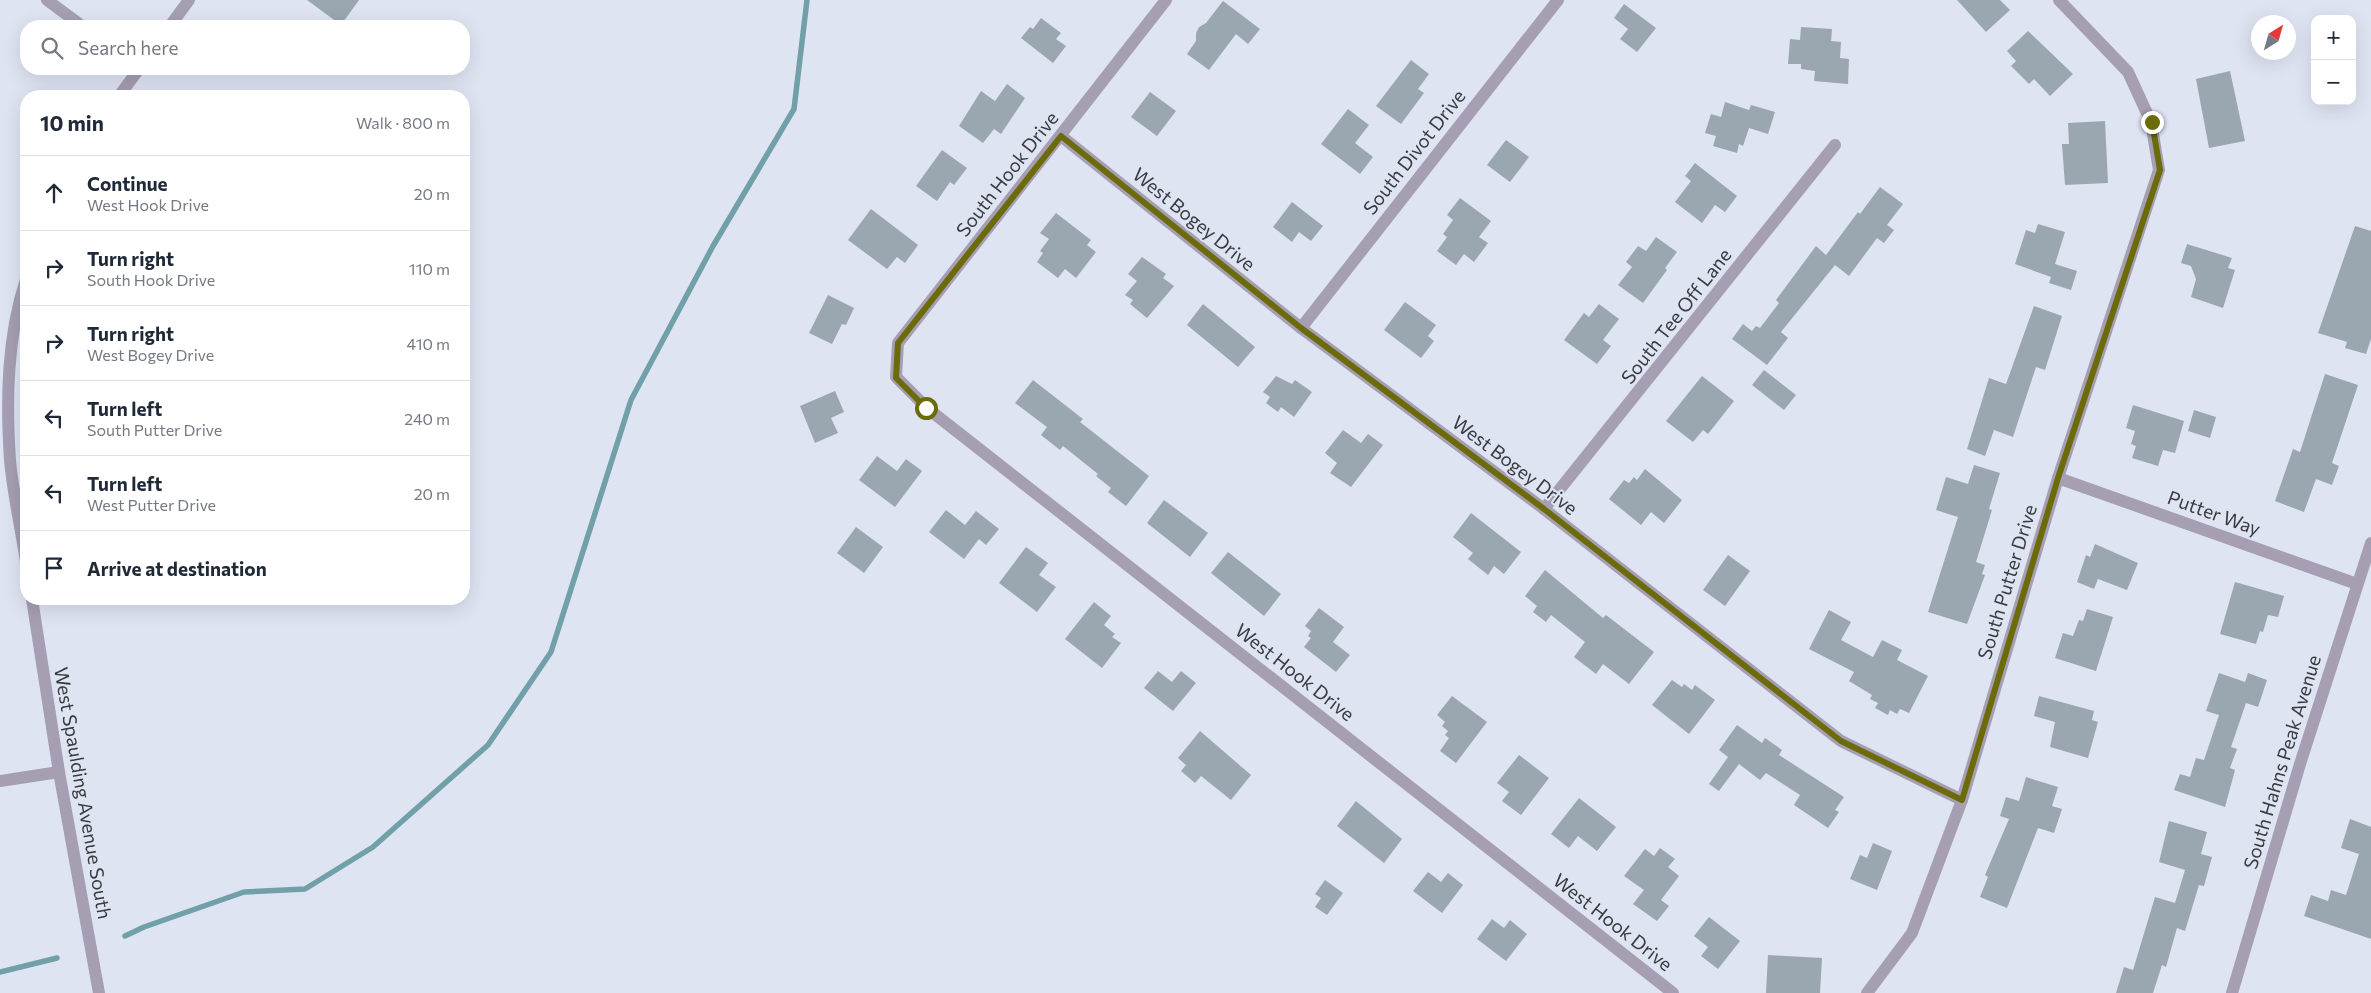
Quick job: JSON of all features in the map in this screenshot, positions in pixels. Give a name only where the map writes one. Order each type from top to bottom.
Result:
[{"type":"street","points":[[48,0],[74,20]]},
{"type":"street","points":[[174,20],[189,0]]},
{"type":"street","name":"South Hook Drive","points":[[896,378],[898,343],[1166,0]]},
{"type":"street","name":"South Divot Drive","points":[[1301,328],[1558,0]]},
{"type":"street","name":"South Putter Drive","points":[[1867,993],[1912,933],[1962,800],[2058,478],[2160,170],[2152,122],[2128,72],[2059,0]]},
{"type":"street","points":[[123,90],[134,75]]},
{"type":"street","name":"West Bogey Drive","points":[[1061,136],[1301,328],[1544,509],[1841,741],[1962,800]]},
{"type":"street","name":"South Tee Off Lane","points":[[1544,509],[1836,145]]},
{"type":"street","points":[[20,298],[11,350],[9,399],[10,461],[20,524]]},
{"type":"street","name":"West Hook Drive","points":[[896,378],[926,408],[1673,993]]},
{"type":"street","name":"Putter Way","points":[[2058,478],[2357,584]]},
{"type":"street","name":"South Hahns Peak Avenue","points":[[2232,993],[2300,764],[2371,542]]},
{"type":"street","name":"West Spaulding Avenue South","points":[[33,605],[59,772],[99,993]]},
{"type":"street","points":[[0,781],[59,772]]},
{"type":"building","points":[[307,0],[359,0],[345,20],[334,20]]},
{"type":"building","points":[[1957,0],[2000,0],[2010,10],[1986,32]]},
{"type":"building","points":[[1223,1],[1260,29],[1248,44],[1236,34],[1209,70],[1187,54],[1196,41],[1196,33],[1199,27],[1206,23]]},
{"type":"building","points":[[1624,4],[1656,28],[1637,52],[1620,39],[1628,29],[1614,18]]},
{"type":"building","points":[[1041,18],[1061,33],[1056,39],[1066,46],[1053,63],[1021,38],[1030,27],[1033,29]]},
{"type":"building","points":[[1801,27],[1832,29],[1831,41],[1841,42],[1840,58],[1849,59],[1848,84],[1814,81],[1815,71],[1801,69],[1801,64],[1788,64],[1790,39],[1800,40]]},
{"type":"building","points":[[2028,31],[2073,74],[2050,96],[2034,79],[2029,84],[2011,66],[2016,61],[2007,51]]},
{"type":"building","points":[[1411,60],[1429,74],[1418,89],[1424,93],[1401,124],[1376,106]]},
{"type":"building","points":[[2230,71],[2245,141],[2209,148],[2196,79]]},
{"type":"building","points":[[1007,84],[1025,98],[1001,134],[994,129],[983,143],[959,126],[981,91],[995,101]]},
{"type":"building","points":[[1150,92],[1176,111],[1157,136],[1131,117]]},
{"type":"building","points":[[1725,102],[1749,110],[1751,105],[1775,112],[1768,134],[1749,128],[1743,146],[1739,144],[1737,153],[1713,146],[1716,136],[1705,133],[1711,114],[1721,117]]},
{"type":"building","points":[[1348,109],[1369,125],[1355,143],[1373,157],[1360,174],[1321,144]]},
{"type":"building","points":[[2105,121],[2108,183],[2065,185],[2062,144],[2069,144],[2068,123]]},
{"type":"building","points":[[1506,140],[1529,157],[1510,182],[1487,165]]},
{"type":"building","points":[[942,150],[967,168],[954,185],[950,182],[937,201],[916,186]]},
{"type":"building","points":[[1695,163],[1737,196],[1725,212],[1715,205],[1702,223],[1675,202],[1691,181],[1685,176]]},
{"type":"building","points":[[1880,187],[1903,204],[1887,225],[1894,230],[1884,243],[1877,238],[1849,276],[1835,265],[1781,332],[1788,338],[1767,365],[1732,339],[1743,324],[1752,331],[1756,326],[1760,328],[1779,303],[1776,300],[1816,246],[1826,255],[1858,212],[1860,214]]},
{"type":"building","points":[[1460,198],[1491,221],[1479,237],[1488,243],[1474,262],[1464,254],[1456,265],[1437,251],[1447,237],[1443,234],[1453,220],[1447,215]]},
{"type":"building","points":[[1292,202],[1323,226],[1311,241],[1299,232],[1292,242],[1273,227]]},
{"type":"building","points":[[871,209],[918,245],[905,263],[897,257],[887,269],[848,240]]},
{"type":"building","points":[[1056,213],[1091,240],[1087,245],[1096,252],[1076,278],[1065,269],[1058,278],[1037,262],[1043,253],[1040,251],[1049,239],[1040,233]]},
{"type":"building","points":[[2038,224],[2065,232],[2055,264],[2077,271],[2071,290],[2049,283],[2051,277],[2015,264],[2026,230],[2035,233]]},
{"type":"building","points":[[2355,226],[2371,231],[2371,339],[2366,354],[2345,348],[2347,342],[2318,333]]},
{"type":"building","points":[[1656,237],[1677,252],[1665,268],[1667,270],[1643,303],[1618,285],[1632,267],[1626,262],[1638,246],[1646,251]]},
{"type":"building","points":[[2187,244],[2232,258],[2228,268],[2235,270],[2223,308],[2191,297],[2196,279],[2191,266],[2181,263]]},
{"type":"building","points":[[1142,257],[1166,274],[1163,278],[1174,286],[1147,318],[1130,304],[1133,300],[1125,295],[1137,281],[1128,274]]},
{"type":"building","points":[[828,295],[854,308],[846,325],[842,324],[832,344],[809,333]]},
{"type":"building","points":[[1405,302],[1436,325],[1428,336],[1434,341],[1421,358],[1384,330]]},
{"type":"building","points":[[1203,304],[1255,347],[1238,367],[1187,325]]},
{"type":"building","points":[[1599,304],[1619,319],[1603,340],[1611,346],[1597,364],[1564,340],[1584,313],[1589,317]]},
{"type":"building","points":[[2034,306],[2062,316],[2045,370],[2036,367],[2013,437],[1994,430],[1985,456],[1967,449],[1989,378],[2006,384]]},
{"type":"building","points":[[1764,370],[1796,395],[1784,410],[1752,385]]},
{"type":"building","points":[[2325,374],[2358,385],[2332,463],[2339,466],[2332,485],[2316,479],[2304,512],[2275,501],[2293,449],[2300,452]]},
{"type":"building","points":[[1276,376],[1292,384],[1295,380],[1312,392],[1294,417],[1281,407],[1278,412],[1266,403],[1270,397],[1263,392]]},
{"type":"building","points":[[1702,376],[1734,401],[1708,434],[1703,430],[1693,442],[1666,421]]},
{"type":"building","points":[[1033,380],[1083,419],[1080,422],[1149,476],[1126,506],[1108,492],[1111,488],[1096,476],[1098,474],[1063,446],[1060,450],[1041,435],[1047,427],[1015,403]]},
{"type":"building","points":[[835,391],[844,412],[831,418],[838,433],[815,443],[800,406]]},
{"type":"building","points":[[2133,405],[2184,421],[2175,453],[2163,450],[2158,466],[2132,458],[2136,446],[2131,444],[2135,431],[2126,428]]},
{"type":"building","points":[[2194,410],[2216,417],[2210,438],[2188,431]]},
{"type":"building","points":[[1343,430],[1361,443],[1368,434],[1383,445],[1351,487],[1330,473],[1337,463],[1325,453]]},
{"type":"building","points":[[877,456],[897,471],[906,459],[922,471],[895,507],[859,480]]},
{"type":"building","points":[[1974,465],[2000,473],[1989,509],[1992,510],[1976,562],[1985,565],[1982,574],[1985,575],[1967,624],[1928,612],[1958,517],[1936,510],[1946,477],[1968,484]]},
{"type":"building","points":[[1645,469],[1682,500],[1664,523],[1651,512],[1641,525],[1609,499],[1624,480],[1629,483],[1634,477],[1637,480]]},
{"type":"building","points":[[1164,500],[1208,533],[1190,557],[1147,523]]},
{"type":"building","points":[[946,510],[965,525],[976,511],[999,529],[986,545],[979,539],[964,559],[929,532]]},
{"type":"building","points":[[1471,513],[1521,552],[1504,574],[1494,566],[1488,575],[1468,559],[1473,553],[1453,537]]},
{"type":"building","points":[[856,527],[883,547],[864,573],[837,553]]},
{"type":"building","points":[[2095,544],[2138,563],[2127,590],[2098,579],[2094,589],[2077,582],[2086,555],[2090,557]]},
{"type":"building","points":[[1026,547],[1048,563],[1039,575],[1056,587],[1037,612],[999,583]]},
{"type":"building","points":[[1228,552],[1281,594],[1264,616],[1211,573]]},
{"type":"building","points":[[1728,555],[1750,571],[1725,606],[1703,590]]},
{"type":"building","points":[[1545,570],[1603,618],[1606,615],[1654,652],[1629,684],[1603,664],[1596,674],[1574,657],[1585,642],[1551,615],[1546,622],[1533,612],[1537,606],[1525,596]]},
{"type":"building","points":[[2235,582],[2284,596],[2278,617],[2268,615],[2263,632],[2260,631],[2256,644],[2220,634]]},
{"type":"building","points":[[1094,602],[1111,616],[1104,625],[1115,634],[1112,637],[1121,643],[1102,668],[1065,639]]},
{"type":"building","points":[[1319,608],[1344,627],[1333,642],[1350,655],[1336,672],[1304,647],[1311,638],[1308,636],[1311,631],[1305,626]]},
{"type":"building","points":[[2087,609],[2113,617],[2096,671],[2055,658],[2063,633],[2073,636],[2079,620],[2083,621]]},
{"type":"building","points":[[1829,610],[1851,622],[1841,640],[1873,657],[1882,640],[1902,650],[1897,660],[1928,676],[1909,713],[1900,709],[1897,714],[1890,710],[1888,715],[1875,708],[1878,703],[1870,699],[1872,695],[1849,681],[1854,672],[1809,649]]},
{"type":"building","points":[[1158,671],[1172,682],[1181,671],[1196,683],[1173,711],[1144,688]]},
{"type":"building","points":[[2219,673],[2245,682],[2248,673],[2267,680],[2258,707],[2246,703],[2231,747],[2237,749],[2230,768],[2235,770],[2225,807],[2174,790],[2180,774],[2190,777],[2196,758],[2204,760],[2219,715],[2206,711]]},
{"type":"building","points":[[1672,680],[1682,687],[1684,684],[1692,690],[1695,685],[1715,700],[1689,734],[1652,705]]},
{"type":"building","points":[[1452,696],[1487,722],[1456,763],[1440,751],[1449,738],[1445,735],[1448,731],[1442,726],[1445,722],[1437,715]]},
{"type":"building","points":[[2039,696],[2094,711],[2092,720],[2098,722],[2088,758],[2050,747],[2055,722],[2034,716]]},
{"type":"building","points":[[1737,725],[1762,743],[1765,738],[1782,750],[1779,755],[1844,797],[1835,810],[1839,812],[1828,828],[1794,805],[1800,795],[1766,773],[1760,780],[1739,764],[1719,791],[1709,784],[1728,757],[1719,750]]},
{"type":"building","points":[[1200,731],[1251,775],[1231,800],[1201,776],[1195,783],[1181,771],[1186,765],[1178,758]]},
{"type":"building","points":[[1519,755],[1549,778],[1521,815],[1502,801],[1509,792],[1497,783]]},
{"type":"building","points":[[2026,777],[2058,787],[2052,806],[2062,809],[2054,833],[2038,828],[2007,908],[1980,897],[1988,877],[1985,875],[2009,819],[2000,816],[2006,797],[2019,801]]},
{"type":"building","points":[[1579,798],[1616,827],[1597,851],[1578,836],[1569,848],[1551,834]]},
{"type":"building","points":[[1356,801],[1402,839],[1384,863],[1337,826]]},
{"type":"building","points":[[2350,819],[2371,827],[2371,939],[2304,916],[2311,895],[2328,901],[2331,890],[2346,895],[2359,854],[2341,848]]},
{"type":"building","points":[[2169,821],[2207,832],[2201,854],[2212,857],[2204,886],[2199,885],[2185,931],[2177,928],[2166,967],[2162,965],[2153,993],[2116,993],[2124,967],[2133,970],[2155,897],[2175,903],[2185,870],[2159,862]]},
{"type":"building","points":[[1873,843],[1892,851],[1877,890],[1850,879],[1860,855],[1867,858]]},
{"type":"building","points":[[1660,848],[1675,859],[1668,867],[1679,876],[1661,900],[1669,906],[1657,921],[1633,904],[1644,890],[1624,876],[1645,849],[1654,856]]},
{"type":"building","points":[[1428,872],[1441,882],[1448,873],[1463,885],[1442,913],[1413,891]]},
{"type":"building","points":[[1325,880],[1343,893],[1327,915],[1315,907],[1321,898],[1315,894]]},
{"type":"building","points":[[1709,917],[1740,941],[1718,969],[1701,956],[1708,947],[1694,936]]},
{"type":"building","points":[[1492,919],[1504,928],[1510,920],[1527,934],[1506,961],[1477,939]]},
{"type":"building","points":[[1768,955],[1822,958],[1820,993],[1766,993]]},
{"type":"waterway","points":[[125,936],[144,927],[244,892],[305,889],[373,847],[488,745],[551,652],[631,400],[713,246],[794,109],[807,0]]},
{"type":"waterway","points":[[0,972],[57,958]]},
{"type":"route","points":[[926,408],[896,378],[898,343],[1061,136],[1301,328],[1486,468],[1544,509],[1841,741],[1962,800],[2058,478],[2160,170],[2152,122]]}]
